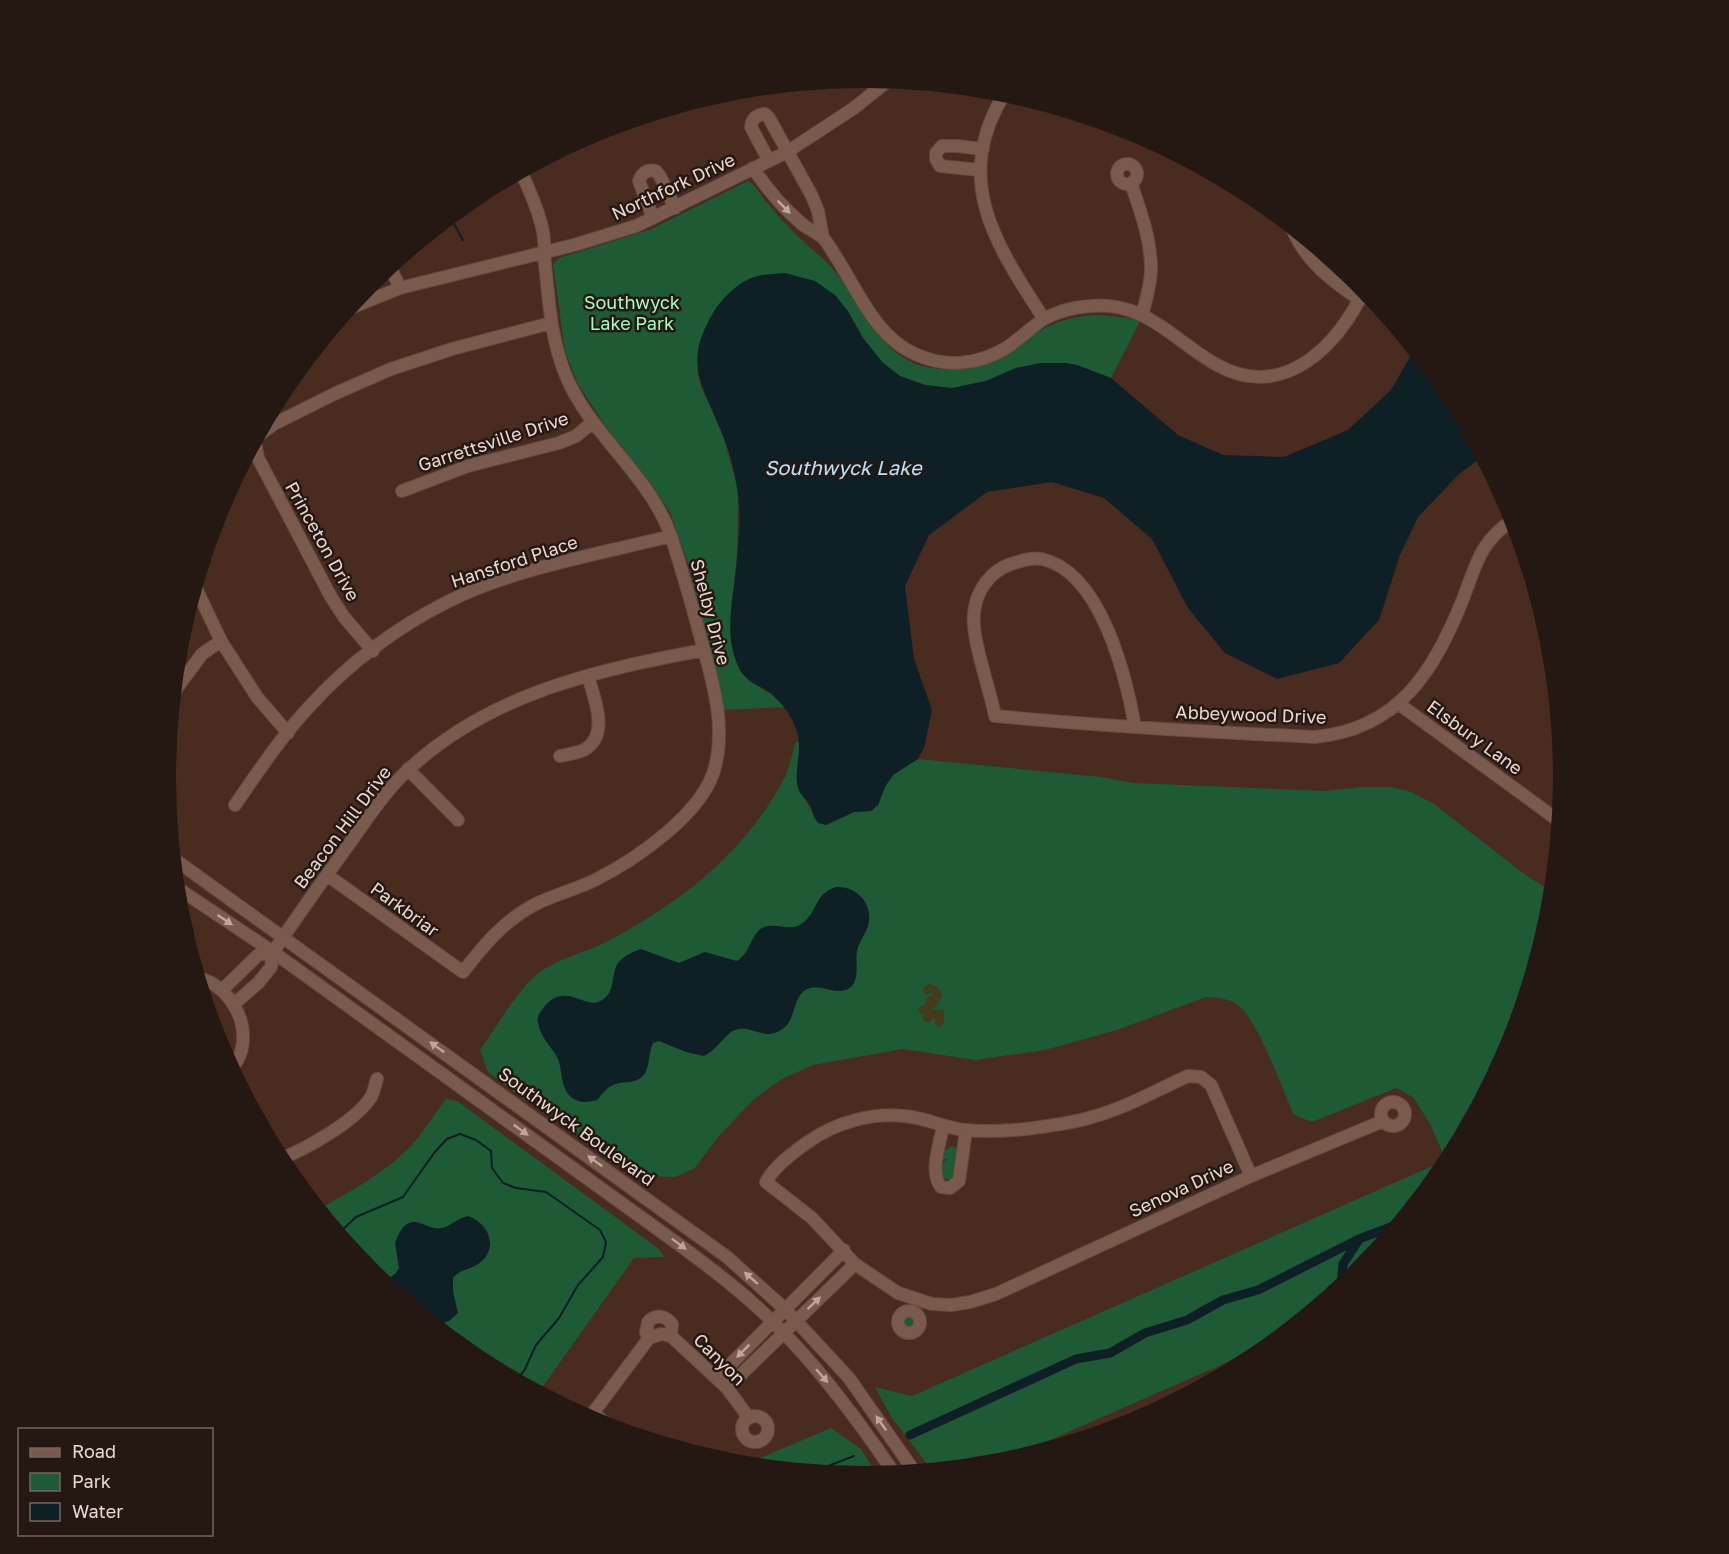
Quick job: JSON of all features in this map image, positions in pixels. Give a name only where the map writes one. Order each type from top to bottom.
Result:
[{"type":"street","name":"Northfork Drive","points":[[368,301],[400,288],[580,244],[636,226],[788,152],[829,125],[875,88]]},
{"type":"street","points":[[1000,102],[992,117],[979,170],[985,206],[999,246],[1044,319]]},
{"type":"street","points":[[769,161],[751,127],[755,116],[765,114],[812,196],[818,211],[823,238],[879,324],[902,347],[925,358],[954,363],[980,360],[1007,347],[1044,319],[1066,310],[1091,306],[1127,310],[1142,315],[1162,325],[1222,368],[1264,376],[1285,373],[1303,366],[1316,357],[1328,345],[1359,299]]},
{"type":"street","points":[[979,170],[940,166],[936,153],[942,146],[983,149]]},
{"type":"street","points":[[753,168],[784,208],[804,226],[823,238]]},
{"type":"street","points":[[653,218],[639,182],[643,173],[647,171],[656,171],[660,176],[675,208]]},
{"type":"street","name":"Shelby Drive","points":[[463,972],[490,939],[516,916],[549,898],[595,880],[630,860],[670,829],[697,800],[715,769],[720,739],[718,710],[704,650],[666,520],[649,492],[577,400],[566,376],[551,323],[544,234],[524,179]]},
{"type":"street","points":[[1131,183],[1144,220],[1151,269],[1142,315]]},
{"type":"street","points":[[1300,244],[1323,273],[1348,287]]},
{"type":"street","points":[[394,275],[400,288]]},
{"type":"street","points":[[273,425],[391,369],[452,349],[551,323]]},
{"type":"street","name":"Garrettsville Drive","points":[[402,491],[468,466],[559,443],[576,436],[593,422]]},
{"type":"street","name":"Princeton Drive","points":[[257,453],[331,597],[344,617],[373,651]]},
{"type":"street","name":"Abbeywood Drive","points":[[1135,727],[1128,685],[1092,597],[1076,578],[1067,570],[1040,558],[1007,566],[994,573],[984,585],[977,599],[974,614],[975,630],[995,716],[1135,727],[1315,737],[1362,727],[1399,704],[1436,659],[1451,628],[1478,557],[1496,533],[1505,526]]},
{"type":"street","name":"Hansford Place","points":[[235,805],[288,733],[328,687],[350,666],[410,623],[469,592],[534,570],[671,536]]},
{"type":"street","points":[[200,596],[221,641],[257,697],[288,733]]},
{"type":"street","points":[[183,680],[202,654],[221,641]]},
{"type":"street","name":"Beacon Hill Drive","points":[[234,1004],[258,983],[271,967],[273,952],[375,808],[408,769],[458,731],[500,707],[543,689],[655,659],[704,650]]},
{"type":"street","points":[[560,756],[586,749],[598,735],[599,722],[588,676]]},
{"type":"street","name":"Elsbury Lane","points":[[1399,704],[1552,815]]},
{"type":"street","points":[[408,769],[458,820]]},
{"type":"street","name":"Southwyck Boulevard","points":[[182,864],[727,1257],[785,1309],[849,1378],[909,1464]]},
{"type":"street","points":[[184,882],[193,872]]},
{"type":"street","name":"Parkbriar","points":[[327,875],[463,972]]},
{"type":"street","name":"Southwyck Boulevard","points":[[187,896],[273,952],[681,1246],[732,1286],[773,1322],[846,1405],[888,1465]]},
{"type":"street","points":[[222,990],[258,955],[273,952]]},
{"type":"street","points":[[243,970],[258,983]]},
{"type":"street","points":[[208,983],[222,990],[234,1004],[242,1024],[242,1049],[237,1059]]},
{"type":"street","points":[[727,1388],[855,1264],[812,1218],[766,1182],[779,1166],[811,1140],[853,1120],[899,1115],[966,1130],[1007,1130],[1077,1121],[1114,1109],[1188,1076],[1201,1077],[1211,1085],[1251,1176]]},
{"type":"street","points":[[289,1155],[316,1141],[357,1112],[371,1097],[376,1079]]},
{"type":"street","points":[[497,1114],[508,1098]]},
{"type":"street","name":"Senova Drive","points":[[855,1264],[913,1305],[951,1305],[970,1302],[996,1294],[1251,1176],[1383,1121]]},
{"type":"street","points":[[943,1126],[935,1174],[941,1187],[950,1188],[959,1181],[966,1130]]},
{"type":"street","points":[[717,1378],[844,1250]]},
{"type":"street","name":"Canyon","points":[[595,1410],[660,1336],[717,1378],[748,1418]]},
{"type":"green space","name":"Southwyck Lake Park","points":[[748,181],[788,226],[831,267],[890,347],[905,358],[922,366],[954,369],[979,366],[1044,328],[1084,316],[1111,316],[1140,321],[1111,378],[1077,365],[1016,368],[986,381],[952,388],[925,385],[900,376],[883,363],[863,338],[847,309],[697,370],[701,387],[722,432],[738,489],[737,553],[732,604],[739,669],[749,681],[770,693],[785,707],[724,710],[689,566],[670,512],[652,485],[604,424],[578,384],[565,351],[553,264],[559,258],[649,230]]},
{"type":"green space","points":[[796,742],[799,742],[798,787],[814,818],[826,825],[854,812],[871,811],[878,803],[893,775],[918,759],[1101,777],[1134,783],[1326,791],[1361,787],[1391,787],[1411,792],[1434,804],[1544,887],[1540,911],[1530,955],[1501,1040],[1482,1082],[1442,1151],[1431,1126],[1414,1098],[1396,1088],[1312,1122],[1294,1115],[1269,1056],[1246,1013],[1238,1005],[1227,1000],[1206,997],[1117,1030],[1045,1050],[975,1060],[903,1049],[813,1065],[780,1080],[753,1100],[718,1137],[694,1169],[675,1177],[637,1176],[596,1148],[586,1136],[569,1131],[560,1116],[526,1101],[488,1072],[480,1050],[513,1002],[534,977],[551,965],[599,946],[635,926],[661,910],[709,873],[751,829],[769,804],[788,768]]},
{"type":"green space","points":[[446,1099],[457,1101],[659,1249],[664,1257],[634,1258],[544,1385],[482,1349],[411,1295],[378,1264],[326,1205],[389,1166],[419,1136]]},
{"type":"green space","points":[[952,1146],[962,1150],[953,1180],[946,1179],[941,1174],[941,1164],[949,1158],[943,1160],[944,1151]]},
{"type":"green space","points":[[1433,1166],[1382,1231],[1351,1264],[1284,1323],[1224,1364],[1052,1439],[954,1460],[926,1463],[892,1418],[875,1387],[912,1396]]},
{"type":"green space","points":[[909,1311],[917,1314],[920,1322],[917,1330],[909,1333],[901,1330],[898,1322],[901,1314]]},
{"type":"green space","points":[[831,1428],[861,1449],[871,1466],[819,1464],[761,1458]]},
{"type":"sand","points":[[929,984],[936,986],[943,995],[931,1009],[944,1011],[944,1023],[940,1027],[936,1025],[934,1018],[929,1023],[924,1022],[922,1018],[924,1014],[918,1012],[920,1006],[925,1005],[927,997],[933,995],[932,992],[927,995],[923,992],[924,987]]},
{"type":"water","name":"Southwyck Lake","points":[[785,273],[815,281],[835,295],[847,310],[863,338],[883,363],[900,376],[925,385],[952,388],[986,381],[1016,368],[1040,363],[1077,365],[1111,378],[1178,435],[1223,455],[1284,457],[1348,430],[1391,390],[1410,357],[1437,394],[1476,461],[1459,474],[1418,517],[1400,555],[1379,620],[1339,663],[1277,679],[1225,653],[1188,608],[1152,539],[1104,498],[1052,482],[987,492],[929,535],[905,586],[914,659],[932,710],[924,748],[918,759],[893,775],[878,805],[871,811],[854,812],[826,825],[818,823],[810,804],[798,788],[799,745],[792,719],[774,697],[745,676],[739,668],[732,646],[730,623],[738,545],[738,499],[729,452],[702,386],[697,360],[704,331],[721,301],[751,278]]},
{"type":"water","points":[[836,887],[844,887],[857,893],[868,910],[868,926],[857,951],[856,975],[851,987],[840,991],[818,987],[807,989],[796,1002],[791,1019],[784,1028],[770,1034],[747,1029],[735,1030],[704,1056],[686,1052],[659,1041],[653,1043],[643,1076],[640,1079],[613,1085],[597,1100],[577,1101],[567,1093],[558,1059],[538,1023],[539,1014],[550,1001],[566,996],[595,1003],[602,1000],[611,989],[614,972],[620,961],[641,949],[679,963],[705,952],[737,961],[762,928],[798,926],[808,918],[820,898]]},
{"type":"water","points":[[468,1216],[482,1224],[489,1237],[489,1251],[478,1264],[453,1278],[453,1291],[458,1313],[444,1322],[391,1276],[399,1268],[395,1243],[400,1231],[412,1222],[442,1228]]},
{"type":"waterway","points":[[454,225],[463,240]]},
{"type":"waterway","points":[[344,1228],[356,1217],[403,1197],[434,1153],[447,1139],[460,1134],[476,1140],[491,1151],[492,1168],[503,1183],[516,1188],[546,1192],[600,1230],[606,1242],[603,1257],[578,1285],[559,1318],[536,1345],[522,1374]]},
{"type":"waterway","points":[[910,1435],[1076,1359],[1110,1353],[1145,1333],[1187,1320],[1223,1300],[1258,1290],[1359,1239],[1383,1230]]},
{"type":"waterway","points":[[1342,1272],[1343,1264],[1358,1241]]},
{"type":"waterway","points":[[832,1465],[854,1456]]}]
